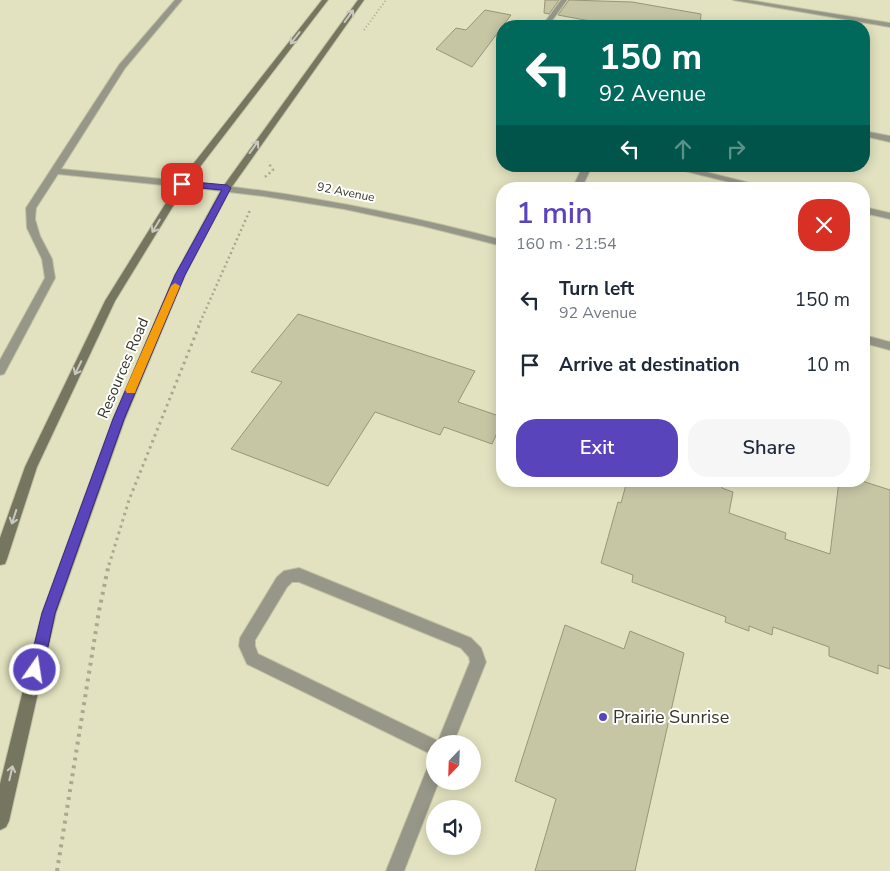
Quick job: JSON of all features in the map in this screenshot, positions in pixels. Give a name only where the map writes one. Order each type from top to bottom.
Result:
[{"type":"main road","points":[[0,559],[31,467],[110,301],[182,184],[325,0]]},
{"type":"main road","name":"Resources Road","points":[[0,820],[52,604],[122,410],[180,275],[227,188],[360,0]]},
{"type":"street","points":[[0,371],[50,278],[51,265],[31,230],[29,220],[31,208],[122,67],[179,0]]},
{"type":"street","points":[[549,20],[564,0]]},
{"type":"street","points":[[736,0],[859,20]]},
{"type":"street","points":[[870,22],[890,25]]},
{"type":"street","points":[[870,135],[890,139]]},
{"type":"street","name":"92 Avenue","points":[[56,171],[227,188],[349,205],[496,242]]},
{"type":"street","points":[[695,172],[739,182]]},
{"type":"street","points":[[870,211],[890,216]]},
{"type":"street","points":[[870,341],[890,346]]},
{"type":"street","points":[[426,744],[252,660],[247,646],[248,638],[282,582],[289,576],[299,575],[466,643],[476,653],[478,662],[450,735]]},
{"type":"street","points":[[395,871],[427,790]]},
{"type":"path","points":[[57,871],[99,611],[110,559],[129,500],[187,352],[250,212]]},
{"type":"building","points":[[545,0],[559,0],[549,14],[544,13]]},
{"type":"building","points":[[569,0],[632,2],[701,14],[700,20],[585,20],[558,15]]},
{"type":"building","points":[[485,10],[511,15],[507,20],[496,20],[496,35],[472,67],[436,49],[456,28],[466,30]]},
{"type":"building","points":[[298,314],[475,371],[458,402],[496,415],[496,435],[492,444],[444,427],[440,435],[375,412],[328,486],[231,449],[282,382],[251,372]]},
{"type":"building","points":[[870,484],[890,490],[890,669],[878,665],[878,674],[829,656],[829,647],[773,627],[772,635],[749,626],[749,631],[725,622],[726,617],[632,582],[633,575],[601,563],[618,502],[621,503],[625,487],[722,487],[733,492],[729,513],[786,533],[785,539],[830,554],[838,487],[870,487]]},
{"type":"building","name":"Prairie Sunrise","points":[[565,625],[624,649],[630,631],[684,653],[635,871],[535,871],[556,799],[515,781]]},
{"type":"slow traffic","points":[[131,390],[175,286]]},
{"type":"place","name":"Prairie Sunrise","points":[[603,717]]},
{"type":"route","points":[[35,670],[49,613],[119,419],[180,275],[227,188],[182,184]]}]
